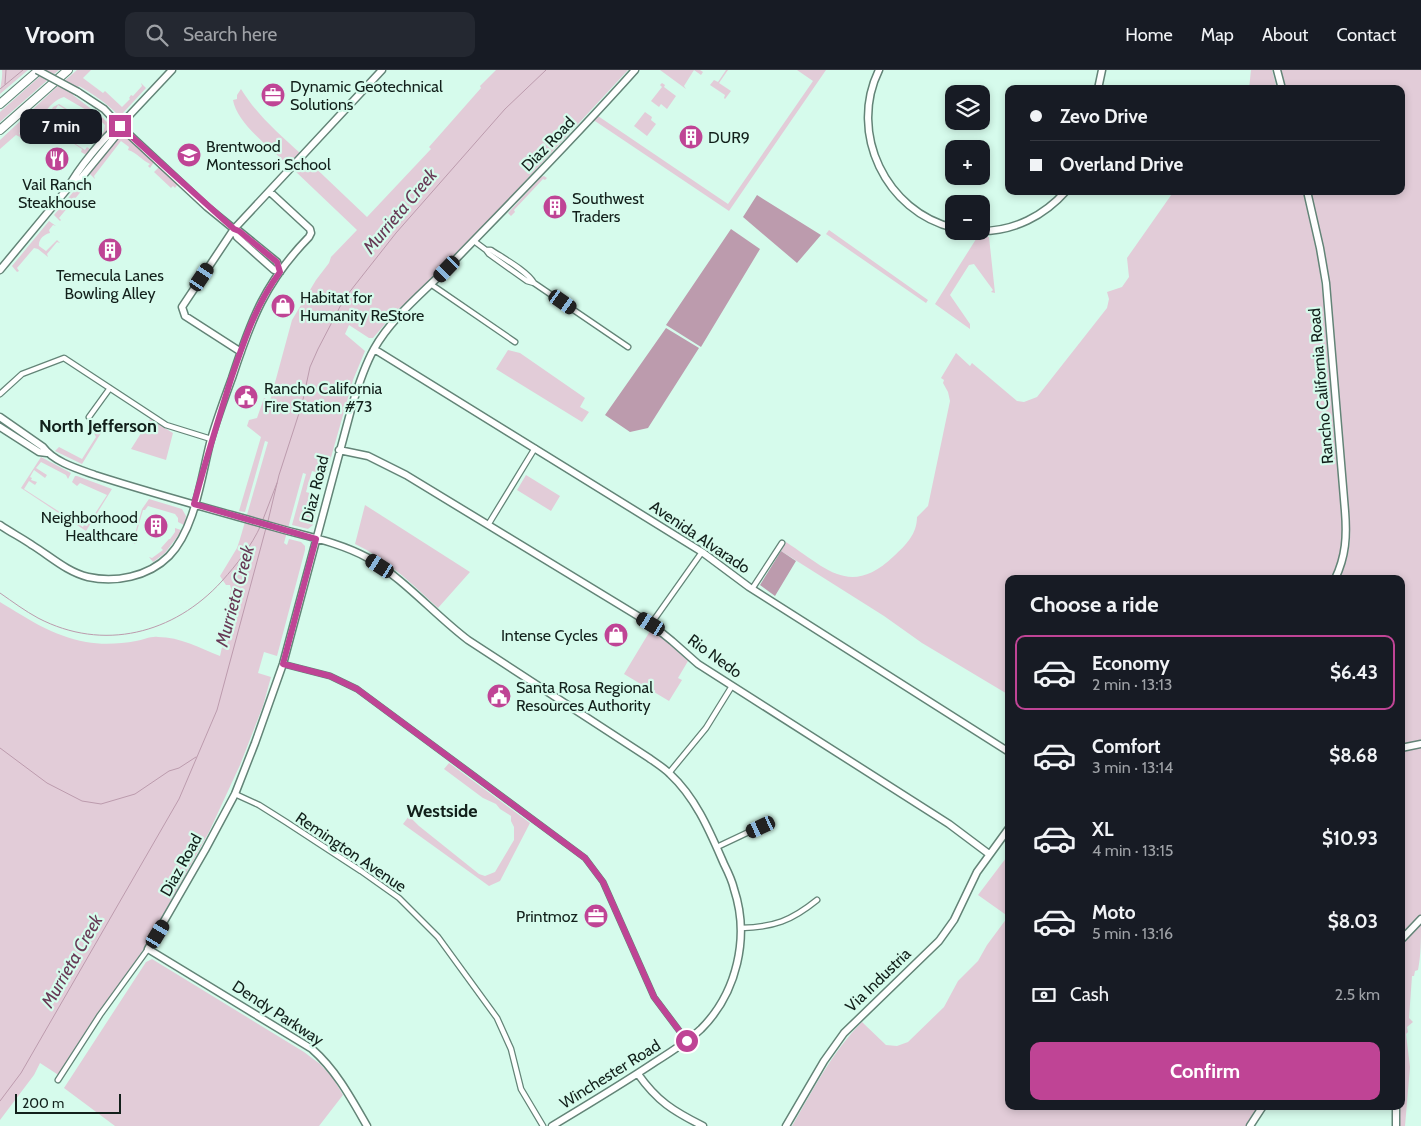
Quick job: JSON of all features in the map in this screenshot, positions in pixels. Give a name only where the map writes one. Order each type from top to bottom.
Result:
[{"type":"highway","points":[[0,104],[38,70]]},
{"type":"highway","points":[[0,130],[68,70]]},
{"type":"street","points":[[38,70],[98,104],[234,229],[277,262],[280,272]]},
{"type":"street","points":[[0,270],[68,188],[76,183],[118,133],[120,126],[172,70]]},
{"type":"street","points":[[241,352],[185,316],[182,307],[234,229],[382,70]]},
{"type":"street","name":"Diaz Road","points":[[58,1080],[100,1014],[148,949],[235,794],[283,664],[339,450],[363,371],[374,349],[392,322],[432,285],[599,111],[635,70]]},
{"type":"street","points":[[879,70],[870,95],[868,127],[872,150],[880,170],[901,198],[913,208],[936,222],[945,225]]},
{"type":"street","points":[[1099,85],[1102,70]]},
{"type":"street","points":[[1277,70],[1281,85]]},
{"type":"street","points":[[0,524],[75,572],[86,576],[116,580],[149,569],[168,556],[185,532],[211,439],[250,324],[268,289],[296,251],[310,237],[310,229],[270,192]]},
{"type":"street","points":[[990,230],[1007,228],[1034,218],[1049,208],[1062,195]]},
{"type":"street","name":"Rancho California Road","points":[[1308,195],[1326,282],[1346,526],[1344,559],[1337,575]]},
{"type":"street","points":[[474,241],[527,281],[534,283],[628,347]]},
{"type":"street","points":[[432,285],[515,342]]},
{"type":"street","name":"Avenida Alvarado","points":[[374,349],[702,552],[752,589],[1005,749]]},
{"type":"street","points":[[0,394],[22,374],[64,358],[166,425],[211,439]]},
{"type":"street","points":[[89,417],[110,388]]},
{"type":"street","name":"Winchester Road","points":[[0,417],[43,447],[47,453]]},
{"type":"street","name":"Winchester Road","points":[[0,427],[39,452],[47,453],[69,465],[95,475],[316,539],[354,552],[380,566],[468,640],[647,756],[669,773],[688,795],[698,809],[717,847],[734,889],[741,928],[737,963],[726,993],[707,1022],[687,1041],[638,1074],[552,1126]]},
{"type":"street","points":[[488,525],[535,448]]},
{"type":"street","name":"Rio Nedo","points":[[339,450],[368,456],[388,465],[651,624],[698,664],[942,820],[989,854]]},
{"type":"street","points":[[752,589],[782,543]]},
{"type":"street","points":[[651,624],[702,552]]},
{"type":"street","points":[[283,664],[330,676],[357,689],[585,858],[603,882],[654,997],[687,1041]]},
{"type":"street","points":[[669,773],[706,728],[732,686]]},
{"type":"street","points":[[1405,747],[1421,744]]},
{"type":"street","name":"Remington Avenue","points":[[235,794],[259,805],[388,889],[410,907],[438,937],[497,1018],[511,1049],[521,1088],[543,1126]]},
{"type":"street","points":[[717,847],[770,822]]},
{"type":"street","name":"Via Industria","points":[[786,1126],[836,1042],[947,931],[978,872],[1005,833]]},
{"type":"street","points":[[741,928],[761,928],[776,925],[790,919],[817,900]]},
{"type":"street","points":[[1405,936],[1421,920]]},
{"type":"street","name":"Dendy Parkway","points":[[148,949],[312,1049],[328,1064],[367,1126]]},
{"type":"street","points":[[638,1074],[657,1098],[675,1111],[703,1126]]},
{"type":"street","points":[[1250,1126],[1260,1110]]},
{"type":"street","points":[[1396,1110],[1396,1126]]},
{"type":"shaded area","points":[[2,70],[28,70],[0,94]]},
{"type":"shaded area","points":[[47,70],[59,70],[0,122],[0,112]]},
{"type":"shaded area","points":[[77,70],[91,70],[83,78],[103,93],[105,91],[122,107],[130,99],[131,95],[133,96],[142,86],[141,83],[146,88],[123,113],[116,113],[79,86],[77,89],[63,82]]},
{"type":"shaded area","points":[[496,70],[628,70],[429,285],[397,310],[373,338],[369,338],[349,325],[345,334],[365,351],[353,380],[326,475],[312,471],[306,492],[320,496],[313,525],[308,529],[292,525],[306,474],[303,473],[284,543],[287,545],[289,539],[301,542],[305,546],[305,550],[277,656],[264,652],[258,673],[271,677],[263,706],[240,765],[209,832],[145,947],[60,1076],[40,1063],[34,1075],[0,1120],[0,602],[41,626],[74,639],[92,643],[111,644],[153,637],[166,637],[220,656],[231,589],[230,585],[226,585],[220,576],[237,548],[268,442],[265,441],[245,512],[239,511],[261,437],[247,426],[249,420],[257,418],[264,398],[270,401],[292,320],[331,257],[357,230],[294,170],[305,158],[367,217],[431,149],[429,147],[481,88],[480,86]]},
{"type":"shaded area","points":[[660,70],[694,70],[684,86],[686,89]]},
{"type":"shaded area","points":[[694,70],[700,70],[703,72],[701,75]]},
{"type":"shaded area","points":[[726,70],[728,70],[719,83],[731,91],[725,99],[725,95],[710,85],[714,80],[718,82]]},
{"type":"shaded area","points":[[797,70],[826,70],[729,211],[595,121],[592,122],[598,116],[728,204],[813,81]]},
{"type":"shaded area","points":[[1251,70],[1272,70],[1276,85],[1249,85]]},
{"type":"shaded area","points":[[1281,70],[1421,70],[1421,741],[1405,744],[1405,575],[1341,575],[1348,555],[1350,530],[1331,297],[1326,260],[1311,195],[1405,195],[1405,85],[1285,85]]},
{"type":"shaded area","points":[[61,83],[76,91],[73,95],[103,118],[108,123],[110,130],[95,143],[104,131],[105,125],[93,114],[64,97],[50,106],[43,114],[41,121],[85,150],[87,147],[90,149],[88,156],[81,152],[82,149],[51,129],[49,131],[49,128],[36,120],[19,133],[22,138],[16,135],[0,149],[0,140]]},
{"type":"shaded area","points":[[662,83],[665,85],[664,87],[676,96],[667,109],[661,104],[659,107],[651,101],[662,87],[660,85]]},
{"type":"shaded area","points":[[241,89],[261,115],[300,153],[288,165],[241,118],[233,100],[237,99]]},
{"type":"shaded area","points":[[59,104],[83,119],[85,117],[85,120],[97,127],[95,128],[58,105],[53,114],[75,127],[73,130],[51,115],[48,117],[53,107]]},
{"type":"shaded area","points":[[645,112],[652,117],[651,120],[656,124],[647,136],[634,126]]},
{"type":"shaded area","points":[[97,127],[99,131],[92,141],[87,142],[88,140],[79,133],[76,134],[79,130],[92,138],[98,130]]},
{"type":"shaded area","points":[[127,137],[154,162],[150,168],[148,166],[150,164],[128,150],[129,147],[121,141],[94,176],[95,179],[89,173],[118,138]]},
{"type":"shaded area","points":[[159,167],[178,184],[175,188],[173,186],[171,188],[154,172]]},
{"type":"shaded area","points":[[544,176],[547,178],[543,179],[514,210],[515,212],[511,216],[508,213]]},
{"type":"shaded area","points":[[84,179],[91,185],[88,183],[59,218],[60,221],[54,215]]},
{"type":"shaded area","points":[[757,195],[821,235],[797,263],[743,217]]},
{"type":"shaded area","points":[[1171,195],[1304,195],[1318,257],[1325,311],[1343,518],[1342,549],[1334,575],[1005,575],[1005,693],[922,643],[884,616],[781,551],[786,542],[826,569],[851,577],[864,575],[878,569],[894,556],[910,539],[917,523],[917,517],[928,506],[950,401],[943,383],[944,380],[941,378],[956,353],[970,366],[972,363],[1017,401],[1024,402],[1037,397],[1107,308],[1109,299],[1107,292],[1122,287],[1129,277],[1127,258]]},
{"type":"shaded area","points":[[49,221],[56,226],[53,225],[49,230],[50,233],[39,242],[39,246],[46,251],[57,240],[60,243],[57,242],[47,254],[48,257],[34,248],[17,268],[19,271],[17,272],[12,266]]},
{"type":"shaded area","points":[[731,229],[760,249],[701,347],[666,325]]},
{"type":"shaded area","points":[[829,230],[928,300],[926,303],[826,234]]},
{"type":"shaded area","points":[[975,240],[989,240],[995,293],[991,292],[993,290],[974,264],[969,265],[950,295],[970,324],[970,329],[935,304]]},
{"type":"shaded area","points":[[666,328],[699,348],[648,428],[630,432],[605,415]]},
{"type":"shaded area","points":[[508,350],[520,353],[585,398],[580,407],[589,412],[582,422],[496,369]]},
{"type":"shaded area","points":[[150,419],[173,433],[166,460],[131,449]]},
{"type":"shaded area","points":[[96,429],[101,433],[82,464],[55,451],[59,447],[82,459],[96,437],[94,433]]},
{"type":"shaded area","points":[[41,457],[71,473],[68,479],[66,475],[41,462],[36,468],[47,475],[45,478],[34,470],[30,477],[32,478],[31,480],[37,482],[35,485],[29,481],[24,489],[83,527],[84,525],[87,526],[107,495],[80,483],[77,486],[72,482],[75,476],[112,489],[86,531],[21,488]]},
{"type":"shaded area","points":[[526,475],[560,496],[551,511],[517,490]]},
{"type":"shaded area","points":[[149,499],[182,509],[186,516],[184,525],[178,522],[175,514],[148,506],[143,510],[135,538],[137,540],[134,544],[133,541],[142,509]]},
{"type":"shaded area","points":[[365,505],[470,572],[438,608],[409,581],[378,557],[355,544]]},
{"type":"shaded area","points":[[175,528],[181,530],[180,533],[165,553],[153,562],[149,557],[152,558],[163,550],[161,548],[175,532]]},
{"type":"shaded area","points":[[781,551],[796,561],[775,596],[760,585]]},
{"type":"shaded area","points":[[650,631],[664,639],[688,661],[678,678],[682,680],[669,701],[624,674]]},
{"type":"shaded area","points":[[1421,747],[1421,915],[1405,932],[1405,750]]},
{"type":"shaded area","points":[[449,763],[530,823],[500,881],[489,886],[403,824],[409,816],[479,874],[485,876],[495,872],[514,840],[514,827],[511,816],[444,769]]},
{"type":"shaded area","points":[[1005,859],[1005,914],[978,895]]},
{"type":"shaded area","points":[[1005,921],[1005,1110],[1256,1110],[1246,1126],[792,1126],[832,1059],[862,1022],[886,1045],[897,1046],[908,1042],[944,1007],[958,981],[978,961]]},
{"type":"shaded area","points":[[1421,924],[1418,970],[1412,976],[1409,1018],[1413,1022],[1407,1027],[1408,1032],[1406,1034],[1410,1067],[1405,1126],[1398,1126],[1398,1110],[1405,1110],[1405,941]]},
{"type":"shaded area","points":[[152,959],[304,1052],[320,1064],[333,1078],[343,1095],[319,1126],[115,1126],[64,1088],[146,962]]},
{"type":"waterway","points":[[5,84],[6,70]]},
{"type":"waterway","points":[[0,89],[23,70]]},
{"type":"waterway","name":"Murrieta Creek","points":[[268,521],[279,475],[302,404],[310,367],[344,299],[396,233],[505,109],[546,70]]},
{"type":"waterway","name":"Murrieta Creek","points":[[262,522],[277,483]]},
{"type":"waterway","points":[[0,593],[38,618],[63,628],[87,634],[112,635],[136,632],[160,625],[182,614],[203,599],[238,562],[253,541],[261,525]]},
{"type":"waterway","name":"Murrieta Creek","points":[[0,1101],[21,1073],[179,799],[217,710],[266,528]]},
{"type":"waterway","points":[[0,748],[47,783],[82,801],[101,804],[135,794],[169,771],[179,768],[196,757]]},
{"type":"place","name":"Dynamic Geotechnical Solutions","points":[[273,95]]},
{"type":"place","name":"DUR9","points":[[691,137]]},
{"type":"place","name":"Brentwood Montessori School","points":[[189,155]]},
{"type":"place","name":"Vail Ranch Steakhouse","points":[[57,159]]},
{"type":"place","name":"Southwest Traders","points":[[555,207]]},
{"type":"place","name":"Temecula Lanes Bowling Alley","points":[[110,250]]},
{"type":"place","name":"Habitat for Humanity ReStore","points":[[283,306]]},
{"type":"place","name":"Rancho California Fire Station #73","points":[[246,397]]},
{"type":"place","name":"Neighborhood Healthcare","points":[[156,526]]},
{"type":"place","name":"Intense Cycles","points":[[616,635]]},
{"type":"place","name":"Santa Rosa Regional Resources Authority","points":[[499,696]]},
{"type":"place","name":"Printmoz","points":[[596,916]]},
{"type":"district","name":"North Jefferson","points":[[98,426]]},
{"type":"district","name":"Westside","points":[[442,811]]},
{"type":"route","points":[[120,126],[207,206],[277,262],[280,272],[259,304],[250,324],[211,439],[194,504],[316,539],[283,664],[330,676],[357,689],[585,858],[603,882],[630,941],[643,976],[654,997],[687,1041]]}]
